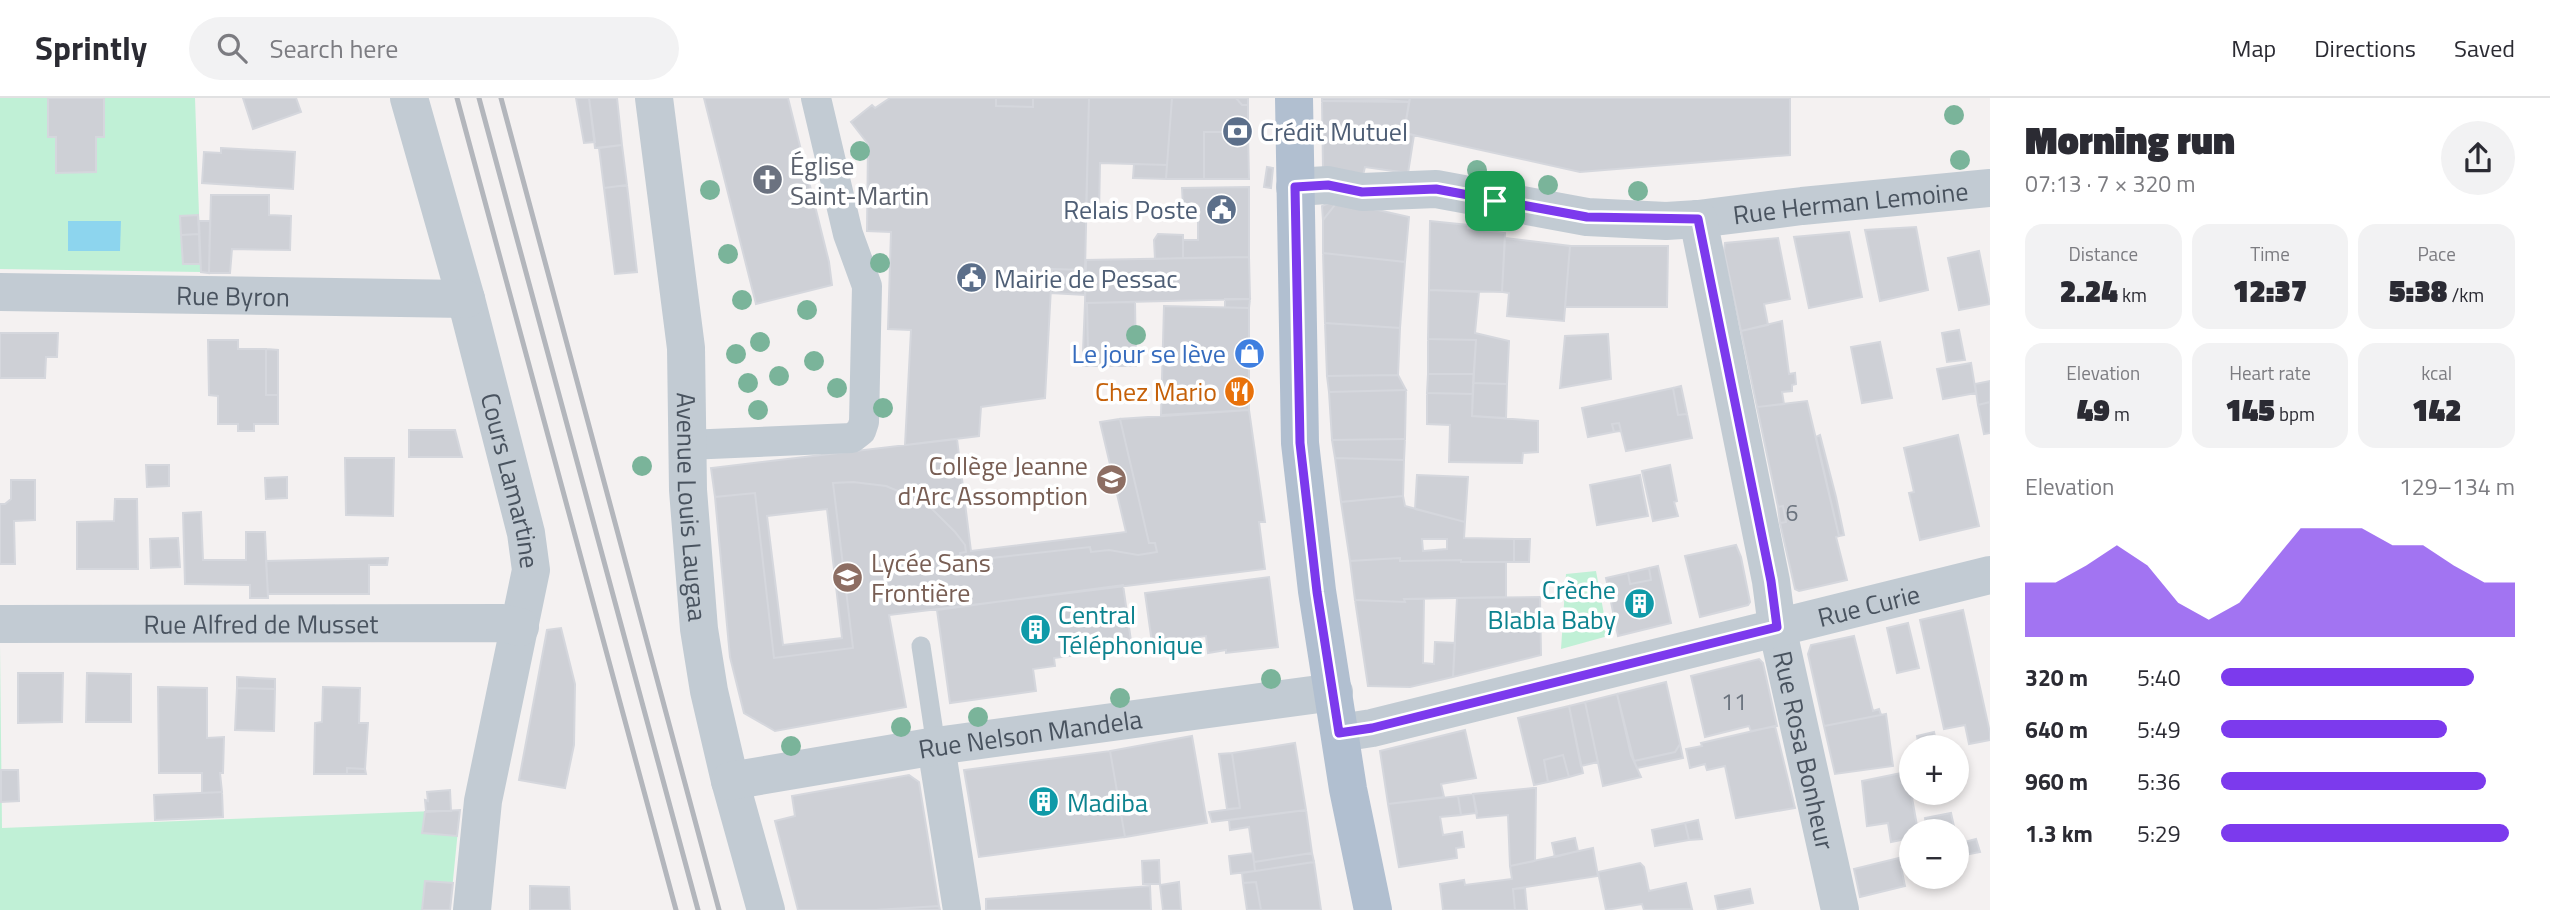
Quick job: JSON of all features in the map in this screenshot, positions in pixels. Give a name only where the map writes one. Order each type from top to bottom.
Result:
[{"type":"main road","points":[[1294,98],[1300,443],[1317,592],[1339,733],[1373,910]]},
{"type":"street","name":"Cours Lamartine","points":[[409,98],[466,299],[526,533],[531,570],[484,801],[472,910]]},
{"type":"street","name":"Avenue Louis Laugaa","points":[[654,98],[686,348],[688,490],[699,629],[709,691],[730,781],[766,910]]},
{"type":"street","points":[[687,444],[852,438],[861,431],[867,286],[848,234],[816,98]]},
{"type":"street","name":"Rue Herman Lemoine","points":[[1295,187],[1328,185],[1362,192],[1436,189],[1587,217],[1698,219],[1990,188]]},
{"type":"street","name":"Rue Rosa Bonheur","points":[[1698,219],[1769,568],[1777,627],[1840,910]]},
{"type":"street","name":"Rue Byron","points":[[0,292],[466,299]]},
{"type":"street","name":"Rue Curie","points":[[1339,733],[1372,728],[1990,575]]},
{"type":"street","name":"Rue Alfred de Musset","points":[[0,624],[503,623],[520,627]]},
{"type":"street","name":"Rue Nelson Mandela","points":[[730,781],[936,746],[1334,692]]},
{"type":"street","points":[[936,746],[962,910]]},
{"type":"lane","points":[[920,646],[936,746]]},
{"type":"green space","points":[[0,98],[195,98],[201,272],[0,269]]},
{"type":"green space","points":[[1596,571],[1608,636],[1561,649],[1566,574]]},
{"type":"green space","points":[[0,645],[2,828],[460,810],[450,910],[0,910]]},
{"type":"water","points":[[68,221],[121,221],[120,251],[68,251]]},
{"type":"building","points":[[48,98],[104,98],[104,137],[96,137],[96,172],[56,173],[56,137],[48,137]]},
{"type":"building","points":[[243,98],[296,98],[301,112],[253,129]]},
{"type":"building","points":[[576,98],[589,98],[595,142],[584,143]]},
{"type":"building","points":[[589,98],[617,98],[622,145],[595,148]]},
{"type":"building","name":"Église Saint-Martin","points":[[704,98],[788,98],[829,262],[832,285],[756,304]]},
{"type":"building","name":"Mairie de Pessac","points":[[890,98],[996,98],[996,106],[1033,107],[1033,98],[1089,98],[1085,270],[1052,269],[1045,398],[981,407],[979,436],[905,445],[911,330],[888,329],[891,232],[867,231],[868,144],[851,122],[872,105],[875,108]]},
{"type":"building","points":[[996,98],[1033,98],[1033,107],[996,106]]},
{"type":"building","points":[[1089,98],[1172,98],[1167,165],[1100,163],[1099,214],[1086,214]]},
{"type":"building","points":[[1172,98],[1236,98],[1242,105],[1248,105],[1248,132],[1204,132],[1204,179],[1166,179]]},
{"type":"building","points":[[1236,98],[1248,98],[1248,105],[1242,105]]},
{"type":"building","points":[[1322,98],[1410,98],[1409,102],[1322,101]]},
{"type":"building","points":[[1410,98],[1790,98],[1790,155],[1580,172],[1404,133]]},
{"type":"building","points":[[1322,101],[1409,102],[1404,133],[1414,135],[1408,173],[1365,167],[1363,175],[1323,167]]},
{"type":"building","points":[[1204,132],[1248,132],[1249,179],[1204,179]]},
{"type":"building","points":[[622,145],[627,185],[604,188],[599,148]]},
{"type":"building","points":[[221,148],[295,152],[293,189],[202,183],[204,152],[221,153]]},
{"type":"building","points":[[1134,164],[1167,165],[1166,179],[1133,178]]},
{"type":"building","points":[[1267,167],[1273,168],[1271,188],[1264,187]]},
{"type":"building","points":[[627,185],[637,272],[615,274],[604,188]]},
{"type":"building","points":[[1249,187],[1249,257],[1183,258],[1183,240],[1198,240],[1198,207],[1183,206],[1182,188]]},
{"type":"building","points":[[211,195],[269,195],[269,215],[291,216],[290,250],[232,249],[230,273],[209,273]]},
{"type":"building","points":[[1338,201],[1323,220],[1322,206]]},
{"type":"building","points":[[1338,201],[1409,217],[1405,262],[1323,253],[1323,220]]},
{"type":"building","points":[[198,215],[199,234],[181,235],[180,216]]},
{"type":"building","points":[[199,221],[210,221],[209,273],[201,272]]},
{"type":"building","points":[[1430,221],[1505,233],[1502,292],[1429,290]]},
{"type":"building","points":[[1916,227],[1928,290],[1880,301],[1865,230]]},
{"type":"building","points":[[1849,232],[1862,297],[1809,308],[1794,237]]},
{"type":"building","points":[[199,234],[200,264],[183,264],[181,235]]},
{"type":"building","points":[[1158,234],[1183,235],[1183,258],[1155,259],[1154,240]]},
{"type":"building","points":[[1505,238],[1570,246],[1564,321],[1507,316],[1509,293],[1502,292]]},
{"type":"building","points":[[1778,238],[1790,299],[1764,304],[1768,325],[1741,331],[1724,251],[1725,243]]},
{"type":"building","points":[[1570,246],[1668,246],[1667,307],[1565,307]]},
{"type":"building","points":[[1979,251],[1990,304],[1959,310],[1948,258]]},
{"type":"building","points":[[1323,253],[1405,262],[1400,328],[1325,323]]},
{"type":"building","points":[[1249,257],[1250,299],[1085,303],[1086,260]]},
{"type":"building","points":[[1052,269],[1085,270],[1085,295],[1051,293]]},
{"type":"building","points":[[1429,290],[1479,292],[1475,333],[1509,341],[1507,384],[1473,383],[1476,340],[1428,339]]},
{"type":"building","points":[[1225,299],[1250,299],[1249,308],[1225,308]]},
{"type":"building","points":[[1135,302],[1136,366],[1083,366],[1083,351],[1088,350],[1087,303]]},
{"type":"building","points":[[1085,303],[1088,350],[1083,351]]},
{"type":"building","points":[[1164,306],[1249,308],[1249,410],[1161,415]]},
{"type":"building","points":[[1782,321],[1789,374],[1795,373],[1796,384],[1792,385],[1792,391],[1782,392],[1784,404],[1757,407],[1741,331]]},
{"type":"building","points":[[1325,323],[1400,328],[1398,375],[1327,376]]},
{"type":"building","points":[[1959,330],[1965,360],[1947,362],[1942,333]]},
{"type":"building","points":[[0,333],[58,333],[57,357],[46,357],[45,378],[0,378]]},
{"type":"building","points":[[1608,334],[1611,379],[1560,388],[1565,336]]},
{"type":"building","points":[[1428,339],[1476,340],[1474,374],[1428,374]]},
{"type":"building","points":[[208,340],[238,340],[238,349],[266,349],[266,395],[278,395],[278,424],[254,424],[254,431],[238,431],[238,424],[218,424],[218,396],[209,395]]},
{"type":"building","points":[[1880,342],[1892,398],[1862,403],[1851,347]]},
{"type":"building","points":[[266,349],[278,350],[278,395],[266,395]]},
{"type":"building","points":[[1971,363],[1976,393],[1943,399],[1937,369]]},
{"type":"building","points":[[1428,374],[1474,374],[1473,394],[1427,393]]},
{"type":"building","points":[[1398,375],[1406,390],[1329,392],[1327,376]]},
{"type":"building","points":[[1990,381],[1990,402],[1978,405],[1975,384]]},
{"type":"building","points":[[1473,383],[1507,384],[1506,418],[1472,416]]},
{"type":"building","points":[[1681,386],[1687,414],[1678,415],[1673,388]]},
{"type":"building","points":[[1673,388],[1678,415],[1687,414],[1692,438],[1626,451],[1619,423],[1612,424],[1614,432],[1588,437],[1582,408]]},
{"type":"building","points":[[1406,390],[1405,439],[1332,440],[1329,392]]},
{"type":"building","points":[[1427,393],[1473,394],[1472,416],[1538,421],[1538,452],[1523,453],[1522,463],[1449,462],[1450,425],[1427,424]]},
{"type":"building","points":[[1807,401],[1847,580],[1799,591],[1795,589],[1780,523],[1786,522],[1783,506],[1778,507],[1757,407]]},
{"type":"building","points":[[1990,402],[1990,433],[1984,434],[1978,405]]},
{"type":"building","points":[[1249,410],[1265,522],[1259,522],[1265,569],[889,615],[906,707],[775,731],[744,713],[730,657],[715,497],[755,493],[774,658],[853,648],[833,483],[853,482],[886,486],[931,508],[965,545],[966,552],[960,553],[961,562],[966,561],[968,571],[982,570],[993,565],[992,558],[1090,547],[1091,552],[1109,550],[1138,555],[1157,552],[1155,543],[1149,543],[1120,419]]},
{"type":"building","points":[[1120,419],[1149,543],[1155,543],[1157,552],[1138,555],[1109,550],[1091,552],[1090,547],[992,558],[993,565],[982,570],[968,571],[966,561],[961,562],[960,553],[966,552],[965,545],[931,508],[886,486],[853,482],[833,483],[853,648],[774,658],[755,493],[715,497],[711,468],[957,439],[971,551],[1126,532],[1100,422]],"holes":[[[827,509],[842,638],[783,645],[767,516]]]},
{"type":"building","points":[[1619,423],[1621,431],[1614,432],[1612,424]]},
{"type":"building","points":[[409,430],[455,430],[462,457],[409,457]]},
{"type":"building","points":[[1820,435],[1844,535],[1839,536],[1816,437]]},
{"type":"building","points":[[1958,435],[1979,526],[1920,540],[1909,493],[1914,492],[1904,448]]},
{"type":"building","points":[[1405,439],[1404,460],[1335,458],[1332,440]]},
{"type":"building","points":[[345,458],[394,458],[393,516],[346,515]]},
{"type":"building","points":[[1335,458],[1404,460],[1403,496],[1341,502]]},
{"type":"building","points":[[146,465],[169,465],[169,486],[147,487]]},
{"type":"building","points":[[1670,465],[1678,516],[1653,521],[1642,471]]},
{"type":"building","points":[[1417,475],[1468,477],[1465,522],[1415,509]]},
{"type":"building","points":[[1640,475],[1648,516],[1597,525],[1590,485]]},
{"type":"building","points":[[287,477],[287,498],[266,499],[265,478]]},
{"type":"building","points":[[11,480],[35,480],[35,520],[14,521],[15,564],[0,564],[0,504],[11,499]]},
{"type":"building","points":[[1403,496],[1405,506],[1465,522],[1464,538],[1514,539],[1514,562],[1400,561],[1400,558],[1350,561],[1341,502]],"holes":[[[1422,539],[1447,539],[1447,549],[1423,551]]]},
{"type":"building","points":[[115,499],[137,499],[138,569],[77,569],[77,522],[114,521]]},
{"type":"building","points":[[1783,506],[1786,522],[1780,523],[1778,507]]},
{"type":"building","points":[[201,512],[203,560],[246,560],[246,532],[265,532],[268,598],[250,598],[250,585],[185,584],[183,513]]},
{"type":"building","points":[[178,538],[180,567],[151,568],[150,539]]},
{"type":"building","points":[[1514,539],[1530,539],[1529,562],[1514,562]]},
{"type":"building","points":[[1736,545],[1750,602],[1748,605],[1700,617],[1685,556]]},
{"type":"building","points":[[388,558],[387,565],[369,565],[369,594],[268,594],[266,561]]},
{"type":"building","points":[[1400,558],[1400,561],[1506,562],[1506,597],[1404,599],[1405,602],[1355,600],[1350,561]]},
{"type":"building","name":"Crèche Blabla Baby","points":[[1658,566],[1671,623],[1618,636],[1606,578],[1628,573],[1630,584],[1651,580],[1649,568]]},
{"type":"building","points":[[1649,568],[1651,580],[1630,584],[1628,573]]},
{"type":"building","points":[[1269,577],[1278,647],[1208,653],[1206,636],[1152,643],[1145,593]]},
{"type":"building","name":"Central Téléphonique","points":[[1123,585],[1132,648],[1054,658],[1055,666],[1033,669],[1036,691],[950,703],[937,610]]},
{"type":"building","points":[[1540,597],[1541,655],[1453,677],[1457,598]]},
{"type":"building","points":[[1404,599],[1424,599],[1423,663],[1434,664],[1435,642],[1455,643],[1453,677],[1410,687],[1368,686],[1355,600],[1405,602]]},
{"type":"building","points":[[1963,610],[1990,740],[1969,744],[1965,725],[1944,729],[1920,620]]},
{"type":"building","points":[[1908,623],[1919,668],[1897,673],[1887,628]]},
{"type":"building","points":[[561,628],[575,684],[574,745],[565,788],[519,780],[547,630]]},
{"type":"building","points":[[1854,636],[1873,711],[1879,709],[1881,715],[1824,726],[1808,654],[1811,645]]},
{"type":"building","points":[[1759,659],[1763,663],[1777,726],[1751,731],[1749,726],[1705,737],[1691,676]]},
{"type":"building","points":[[18,673],[63,673],[62,722],[18,723]]},
{"type":"building","points":[[87,673],[131,674],[131,722],[86,722]]},
{"type":"building","points":[[237,677],[275,679],[275,689],[237,688]]},
{"type":"building","points":[[1666,682],[1680,744],[1675,752],[1634,761],[1617,694]]},
{"type":"building","points":[[158,687],[207,688],[207,738],[224,737],[223,773],[220,773],[222,792],[202,793],[202,773],[159,773]]},
{"type":"building","points":[[323,687],[360,688],[359,723],[368,723],[365,769],[347,768],[347,774],[314,774],[315,723],[322,722]]},
{"type":"building","points":[[237,688],[275,689],[274,731],[235,730]]},
{"type":"building","points":[[1617,694],[1631,755],[1641,777],[1603,786],[1585,702]]},
{"type":"building","points":[[1585,702],[1598,762],[1581,766],[1569,706]]},
{"type":"building","points":[[1569,706],[1583,773],[1569,777],[1563,755],[1544,760],[1548,782],[1534,785],[1518,718]]},
{"type":"building","points":[[1886,714],[1893,766],[1835,774],[1824,726]]},
{"type":"building","points":[[1775,726],[1795,808],[1736,818],[1725,766],[1707,770],[1705,764],[1690,768],[1686,749]]},
{"type":"building","points":[[1465,730],[1476,778],[1441,784],[1444,797],[1388,804],[1380,751]]},
{"type":"building","points":[[1192,736],[1207,823],[1125,837],[1110,751]]},
{"type":"building","points":[[1295,743],[1306,810],[1212,822],[1209,812],[1240,808],[1232,753]]},
{"type":"building","points":[[1680,744],[1683,758],[1637,768],[1634,761],[1675,752]]},
{"type":"building","name":"Madiba","points":[[1110,751],[1125,837],[979,857],[964,770]]},
{"type":"building","points":[[1232,753],[1240,808],[1227,809],[1219,754]]},
{"type":"building","points":[[1563,755],[1569,777],[1548,782],[1544,760]]},
{"type":"building","points":[[347,768],[365,769],[366,774],[347,774]]},
{"type":"building","points":[[1,770],[18,770],[19,801],[1,802]]},
{"type":"building","points":[[1899,773],[1899,805],[1913,805],[1916,819],[1899,819],[1899,840],[1891,842],[1888,823],[1867,826],[1862,781]]},
{"type":"building","points":[[909,775],[919,782],[939,906],[875,910],[798,910],[775,821],[795,816],[792,796]]},
{"type":"building","points":[[1536,788],[1535,861],[1510,866],[1508,815],[1477,818],[1473,794]]},
{"type":"building","points":[[450,790],[451,811],[426,811],[427,792]]},
{"type":"building","points":[[222,792],[223,817],[155,820],[154,795]]},
{"type":"building","points":[[1473,794],[1477,813],[1461,815],[1458,796]]},
{"type":"building","points":[[1458,796],[1461,815],[1440,817],[1443,835],[1462,832],[1464,847],[1456,848],[1457,858],[1399,867],[1388,804]]},
{"type":"building","points":[[460,810],[457,836],[422,833],[425,812]]},
{"type":"building","points":[[1306,810],[1312,853],[1254,862],[1249,827],[1230,830],[1229,820]]},
{"type":"building","points":[[1951,813],[1952,819],[1925,819]]},
{"type":"building","points":[[1698,820],[1702,839],[1689,840],[1685,823]]},
{"type":"building","points":[[1685,823],[1689,840],[1655,846],[1652,830]]},
{"type":"building","points":[[1575,838],[1578,851],[1555,857],[1552,843]]},
{"type":"building","points":[[1976,839],[1980,852],[1969,854],[1969,841]]},
{"type":"building","points":[[1593,848],[1598,876],[1513,889],[1515,910],[1443,910],[1440,884],[1464,880],[1465,885],[1512,879],[1510,866]]},
{"type":"building","points":[[1253,853],[1255,871],[1231,874],[1229,856]]},
{"type":"building","points":[[1312,853],[1314,862],[1255,871],[1254,862]]},
{"type":"building","points":[[1899,858],[1899,887],[1860,897],[1854,869]]},
{"type":"building","points":[[1159,860],[1160,884],[1143,884],[1142,861]]},
{"type":"building","points":[[1314,862],[1321,910],[1261,910],[1256,882],[1243,883],[1242,873]]},
{"type":"building","points":[[1640,863],[1644,867],[1649,891],[1686,883],[1692,909],[1644,910],[1642,904],[1606,910],[1598,872]]},
{"type":"building","points":[[425,881],[453,883],[450,910],[422,910]]},
{"type":"building","points":[[1179,882],[1181,910],[1163,910],[1160,885]]},
{"type":"building","points":[[1256,882],[1261,910],[1247,910],[1243,883]]},
{"type":"building","points":[[530,886],[569,887],[570,910],[530,910]]},
{"type":"building","points":[[1150,886],[1151,910],[986,910],[986,899]]},
{"type":"building","points":[[1525,888],[1527,910],[1515,910],[1513,889]]},
{"type":"building","points":[[1750,889],[1753,903],[1718,910],[1715,896]]},
{"type":"building","points":[[939,906],[940,910],[875,910]]},
{"type":"railway","points":[[457,98],[676,910]]},
{"type":"railway","points":[[479,98],[698,910]]},
{"type":"railway","points":[[501,98],[719,910]]},
{"type":"place","name":"Crédit Mutuel","points":[[1237,131]]},
{"type":"place","name":"Église Saint-Martin","points":[[767,180]]},
{"type":"place","name":"Relais Poste","points":[[1221,209]]},
{"type":"place","name":"Mairie de Pessac","points":[[971,278]]},
{"type":"place","name":"Le jour se lève","points":[[1249,353]]},
{"type":"place","name":"Chez Mario","points":[[1240,391]]},
{"type":"place","name":"Collège Jeanne d'Arc Assomption","points":[[1111,480]]},
{"type":"place","name":"Lycée Sans Frontière","points":[[848,577]]},
{"type":"place","name":"Crèche Blabla Baby","points":[[1639,604]]},
{"type":"place","name":"Central Téléphonique","points":[[1035,629]]},
{"type":"place","name":"Madiba","points":[[1044,802]]},
{"type":"route","points":[[1328,185],[1362,192],[1436,189],[1495,201],[1587,217],[1698,219],[1771,581],[1777,627],[1372,728],[1339,733],[1317,592],[1300,443],[1295,187],[1328,185]]}]
